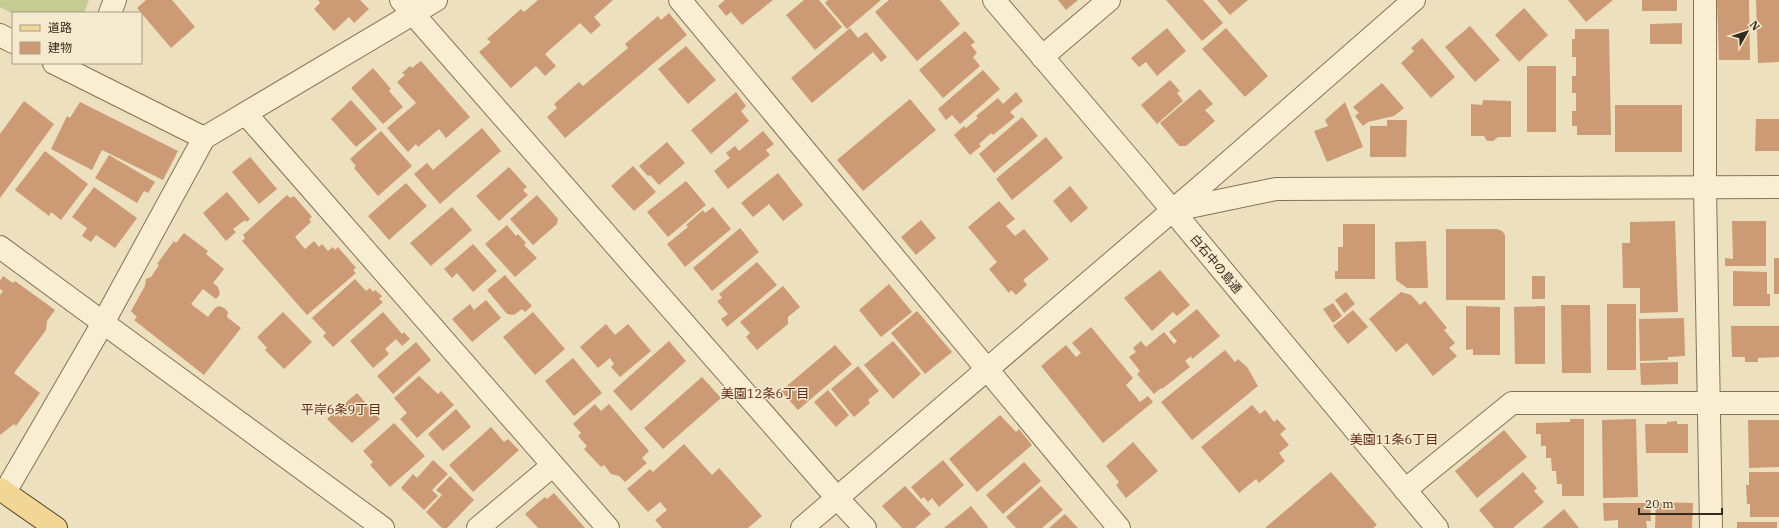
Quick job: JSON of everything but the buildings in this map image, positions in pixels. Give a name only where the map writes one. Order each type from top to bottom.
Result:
[{"type":"main road","points":[[2,494],[56,528]]},
{"type":"street","points":[[110,12],[115,0]]},
{"type":"street","points":[[2,494],[103,323],[204,138],[246,114],[407,7],[436,0]]},
{"type":"street","points":[[680,0],[1119,528]]},
{"type":"street","name":"白石中の島通","points":[[994,0],[1172,210],[1437,528]]},
{"type":"street","points":[[1042,57],[1110,0]]},
{"type":"street","points":[[802,528],[1414,0]]},
{"type":"street","points":[[1705,0],[1705,188],[1710,528]]},
{"type":"street","points":[[407,7],[864,528]]},
{"type":"street","points":[[0,35],[12,41]]},
{"type":"street","points":[[58,64],[85,70],[204,138]]},
{"type":"street","points":[[246,114],[552,466],[608,528]]},
{"type":"street","points":[[1172,210],[1276,189],[1779,187]]},
{"type":"street","points":[[0,247],[383,528]]},
{"type":"street","points":[[1405,490],[1512,403],[1779,403]]},
{"type":"street","points":[[478,528],[552,466]]},
{"type":"green space","points":[[0,0],[89,0],[84,12],[12,12],[12,13],[0,7]]},
{"type":"district","name":"美園12条6丁目","points":[[765,393]]},
{"type":"district","name":"平岸6条9丁目","points":[[341,409]]},
{"type":"district","name":"美園11条6丁目","points":[[1394,439]]}]
